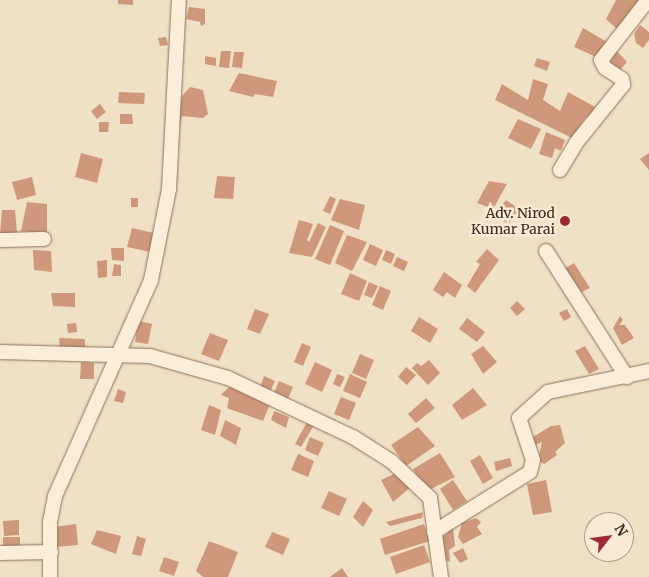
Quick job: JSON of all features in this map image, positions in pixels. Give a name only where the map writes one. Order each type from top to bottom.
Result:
[{"type":"street","points":[[50,577],[50,522],[55,496],[120,355],[151,280],[169,189],[179,0]]},
{"type":"street","points":[[560,170],[576,143],[623,85],[622,79],[604,68],[601,60],[648,0]]},
{"type":"street","points":[[0,240],[44,240]]},
{"type":"street","points":[[546,251],[627,377]]},
{"type":"street","points":[[0,352],[150,356],[228,378],[353,437],[391,461],[425,492],[432,505],[441,577]]},
{"type":"street","points":[[434,532],[530,472],[533,460],[520,418],[548,392],[649,371]]},
{"type":"street","points":[[0,553],[51,552]]},
{"type":"building","points":[[118,0],[133,0],[133,5],[118,4]]},
{"type":"building","points":[[616,0],[639,0],[618,30],[606,19]]},
{"type":"building","points":[[189,7],[205,9],[205,24],[201,26],[200,22],[186,19]]},
{"type":"building","points":[[640,25],[649,32],[649,40],[643,48],[636,43],[634,34]]},
{"type":"building","points":[[583,28],[607,42],[596,57],[574,47]]},
{"type":"building","points":[[166,37],[168,45],[160,46],[158,38]]},
{"type":"building","points":[[221,51],[231,51],[229,68],[219,67]]},
{"type":"building","points":[[617,51],[627,62],[620,70],[610,62]]},
{"type":"building","points":[[234,52],[244,52],[242,68],[232,67]]},
{"type":"building","points":[[205,56],[216,58],[216,66],[205,64]]},
{"type":"building","points":[[537,58],[550,62],[547,71],[534,66]]},
{"type":"building","points":[[239,73],[277,81],[273,97],[255,94],[253,97],[229,91]]},
{"type":"building","points":[[533,79],[548,84],[543,100],[560,111],[568,92],[595,107],[590,118],[586,117],[572,138],[495,100],[502,84],[528,100]]},
{"type":"building","points":[[190,87],[203,90],[208,114],[203,118],[182,116],[179,128],[175,127],[182,96]]},
{"type":"building","points":[[119,92],[145,93],[144,104],[118,103]]},
{"type":"building","points":[[100,104],[106,112],[97,119],[91,111]]},
{"type":"building","points":[[120,114],[132,114],[133,124],[120,124]]},
{"type":"building","points":[[518,119],[541,129],[531,149],[508,138]]},
{"type":"building","points":[[99,122],[109,122],[108,132],[99,132]]},
{"type":"building","points":[[546,132],[565,140],[561,151],[555,148],[552,158],[539,154]]},
{"type":"building","points":[[81,153],[103,159],[97,183],[75,177]]},
{"type":"building","points":[[649,153],[649,170],[640,159]]},
{"type":"building","points":[[217,176],[235,177],[233,199],[214,198]]},
{"type":"building","points":[[32,177],[36,195],[17,200],[12,182]]},
{"type":"building","points":[[489,181],[507,184],[493,209],[477,203]]},
{"type":"building","points":[[330,196],[336,199],[330,214],[323,211]]},
{"type":"building","points":[[131,198],[138,198],[138,207],[131,207]]},
{"type":"building","points":[[340,199],[365,205],[359,230],[331,220]]},
{"type":"building","points":[[506,200],[519,209],[508,224],[495,214]]},
{"type":"building","points":[[27,202],[47,204],[47,234],[21,231]]},
{"type":"building","points":[[2,210],[15,210],[17,233],[0,234]]},
{"type":"building","points":[[299,220],[313,224],[307,240],[309,242],[318,223],[326,227],[312,257],[289,253]]},
{"type":"building","points":[[330,225],[344,231],[330,265],[315,259]]},
{"type":"building","points":[[132,228],[154,233],[150,252],[127,247]]},
{"type":"building","points":[[347,235],[367,242],[352,271],[335,263]]},
{"type":"building","points":[[370,244],[383,250],[376,266],[363,260]]},
{"type":"building","points":[[111,248],[124,248],[124,261],[112,260]]},
{"type":"building","points":[[487,249],[499,260],[475,293],[467,286],[480,264],[476,262]]},
{"type":"building","points":[[33,250],[51,251],[52,272],[34,270]]},
{"type":"building","points":[[386,250],[395,254],[391,264],[382,260]]},
{"type":"building","points":[[397,257],[408,262],[404,271],[393,266]]},
{"type":"building","points":[[107,260],[107,277],[98,278],[97,261]]},
{"type":"building","points":[[574,263],[590,288],[580,293],[564,269]]},
{"type":"building","points":[[114,264],[121,265],[121,276],[112,276]]},
{"type":"building","points":[[444,272],[462,285],[455,298],[447,292],[443,297],[433,290]]},
{"type":"building","points":[[350,273],[367,281],[359,301],[341,294]]},
{"type":"building","points":[[369,282],[378,286],[372,298],[364,295]]},
{"type":"building","points":[[380,286],[391,291],[383,310],[372,305]]},
{"type":"building","points":[[51,293],[75,293],[75,307],[53,306]]},
{"type":"building","points":[[517,301],[525,309],[517,316],[510,308]]},
{"type":"building","points":[[255,309],[269,314],[260,334],[247,329]]},
{"type":"building","points":[[567,309],[571,317],[564,321],[559,313]]},
{"type":"building","points":[[620,316],[623,320],[619,325],[625,325],[634,338],[622,345],[613,328]]},
{"type":"building","points":[[419,317],[438,329],[430,343],[411,331]]},
{"type":"building","points":[[467,318],[485,332],[477,342],[459,329]]},
{"type":"building","points":[[138,321],[152,324],[148,344],[135,342]]},
{"type":"building","points":[[76,323],[77,332],[68,333],[67,324]]},
{"type":"building","points":[[210,333],[228,340],[219,361],[201,354]]},
{"type":"building","points":[[59,338],[85,339],[85,351],[60,350]]},
{"type":"building","points":[[302,343],[311,347],[303,366],[294,362]]},
{"type":"building","points":[[483,346],[497,362],[483,374],[471,354]]},
{"type":"building","points":[[585,346],[599,369],[589,374],[575,351]]},
{"type":"building","points":[[360,354],[374,360],[366,379],[352,373]]},
{"type":"building","points":[[429,360],[440,373],[428,385],[412,368],[417,363],[421,366]]},
{"type":"building","points":[[81,362],[94,363],[94,379],[80,379]]},
{"type":"building","points":[[315,362],[332,370],[322,392],[305,384]]},
{"type":"building","points":[[406,367],[416,375],[407,385],[398,377]]},
{"type":"building","points":[[337,374],[345,377],[340,387],[333,384]]},
{"type":"building","points":[[350,374],[367,382],[360,398],[343,391]]},
{"type":"building","points":[[264,376],[275,381],[270,392],[260,388]]},
{"type":"building","points":[[279,381],[293,387],[287,401],[273,395]]},
{"type":"building","points":[[231,385],[270,404],[263,421],[227,408],[229,398],[221,395]]},
{"type":"building","points":[[473,388],[487,405],[462,420],[452,405]]},
{"type":"building","points":[[118,389],[126,392],[123,403],[114,401]]},
{"type":"building","points":[[341,397],[356,403],[349,420],[334,414]]},
{"type":"building","points":[[426,398],[435,408],[416,423],[408,414]]},
{"type":"building","points":[[209,405],[221,410],[215,435],[201,430]]},
{"type":"building","points":[[274,411],[289,417],[286,428],[271,420]]},
{"type":"building","points":[[225,420],[241,428],[236,445],[220,436]]},
{"type":"building","points":[[307,422],[314,425],[301,447],[295,444]]},
{"type":"building","points":[[560,425],[565,443],[555,452],[557,455],[544,464],[538,460],[542,442],[533,446],[531,438],[551,426]]},
{"type":"building","points":[[418,427],[435,446],[406,466],[391,445]]},
{"type":"building","points":[[310,437],[324,443],[318,456],[305,450]]},
{"type":"building","points":[[440,453],[455,477],[427,491],[413,469]]},
{"type":"building","points":[[298,454],[314,461],[308,477],[291,470]]},
{"type":"building","points":[[480,455],[493,478],[483,484],[470,461]]},
{"type":"building","points":[[510,458],[512,466],[496,471],[494,462]]},
{"type":"building","points":[[398,472],[411,487],[393,502],[381,480]]},
{"type":"building","points":[[453,480],[467,501],[453,510],[440,489]]},
{"type":"building","points":[[546,480],[552,512],[533,515],[527,484]]},
{"type":"building","points":[[329,491],[347,499],[339,516],[321,508]]},
{"type":"building","points":[[363,501],[373,510],[363,527],[353,517]]},
{"type":"building","points":[[423,512],[422,518],[390,526],[386,522]]},
{"type":"building","points":[[476,518],[481,522],[477,527],[482,534],[463,544],[458,537],[462,523]]},
{"type":"building","points":[[19,520],[19,535],[4,536],[3,521]]},
{"type":"building","points":[[76,524],[78,545],[56,547],[54,527]]},
{"type":"building","points":[[424,524],[430,541],[385,555],[380,539]]},
{"type":"building","points":[[453,528],[455,546],[449,550],[450,562],[443,559],[441,539]]},
{"type":"building","points":[[97,530],[121,536],[116,554],[91,544]]},
{"type":"building","points":[[272,532],[290,539],[283,555],[265,547]]},
{"type":"building","points":[[137,536],[146,539],[141,556],[132,554]]},
{"type":"building","points":[[3,537],[20,537],[20,547],[3,547]]},
{"type":"building","points":[[209,541],[238,552],[228,577],[203,577],[196,571]]},
{"type":"building","points":[[424,545],[430,562],[396,574],[390,557]]},
{"type":"building","points":[[463,548],[468,559],[460,563],[453,553]]},
{"type":"building","points":[[164,557],[179,562],[174,576],[159,571]]},
{"type":"building","points":[[342,568],[348,577],[330,577]]},
{"type":"place","name":"Adv. Nirod Kumar Parai","points":[[565,221]]}]
